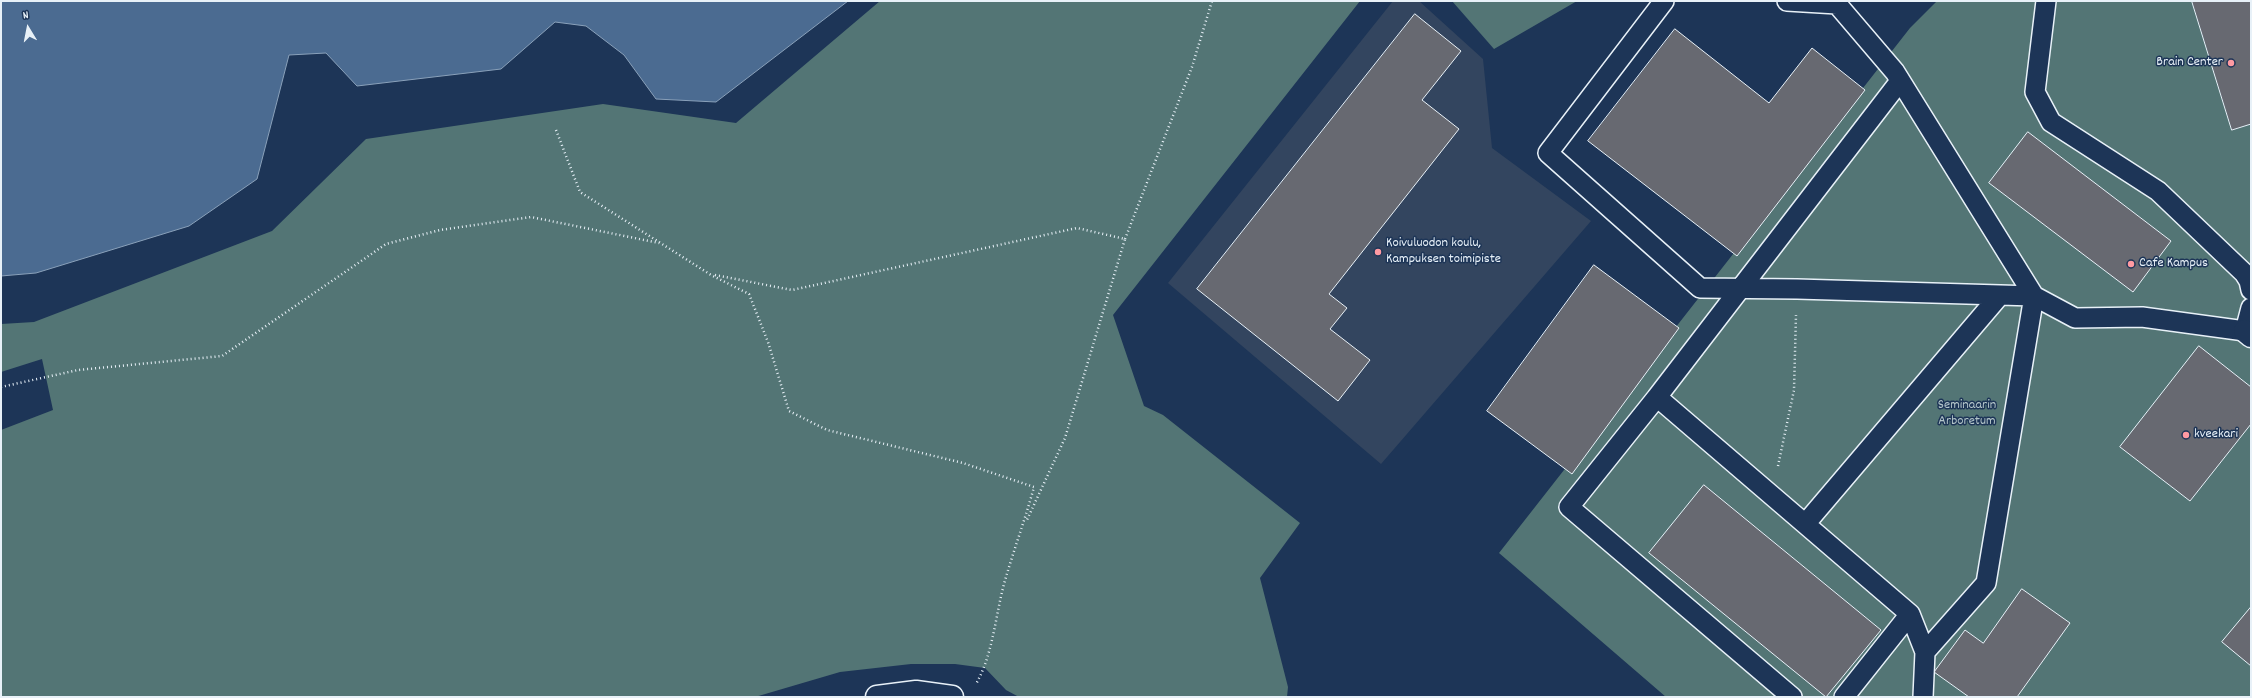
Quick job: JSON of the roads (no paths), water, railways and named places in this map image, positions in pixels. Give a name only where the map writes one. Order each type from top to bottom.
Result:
[{"type":"street","points":[[877,697],[916,692],[952,697]]},
{"type":"lane","points":[[1664,1],[1548,153],[1700,288],[1796,288],[2034,296],[2075,318],[2142,318],[2248,334],[2251,308]]},
{"type":"lane","points":[[1787,1],[1837,3],[1900,81],[2034,296],[1986,583],[1925,652]]},
{"type":"lane","points":[[2046,1],[2035,92],[2051,122],[2158,190],[2244,273],[2249,281],[2251,290]]},
{"type":"lane","points":[[1792,697],[1569,507],[1657,397],[1900,81]]},
{"type":"lane","points":[[1806,523],[2000,295]]},
{"type":"lane","points":[[1657,397],[1806,523],[1910,614],[1925,652],[1923,697]]},
{"type":"lane","points":[[1844,697],[1910,614]]},
{"type":"place","name":"Brain Center","points":[[2231,63]]},
{"type":"place","name":"Koivuluodon koulu, Kampuksen toimipiste","points":[[1378,252]]},
{"type":"place","name":"Cafe Kampus","points":[[2131,264]]},
{"type":"place","name":"kveekari","points":[[2186,435]]},
{"type":"park label","name":"Seminaarin Arboretum","points":[[1967,414]]}]
